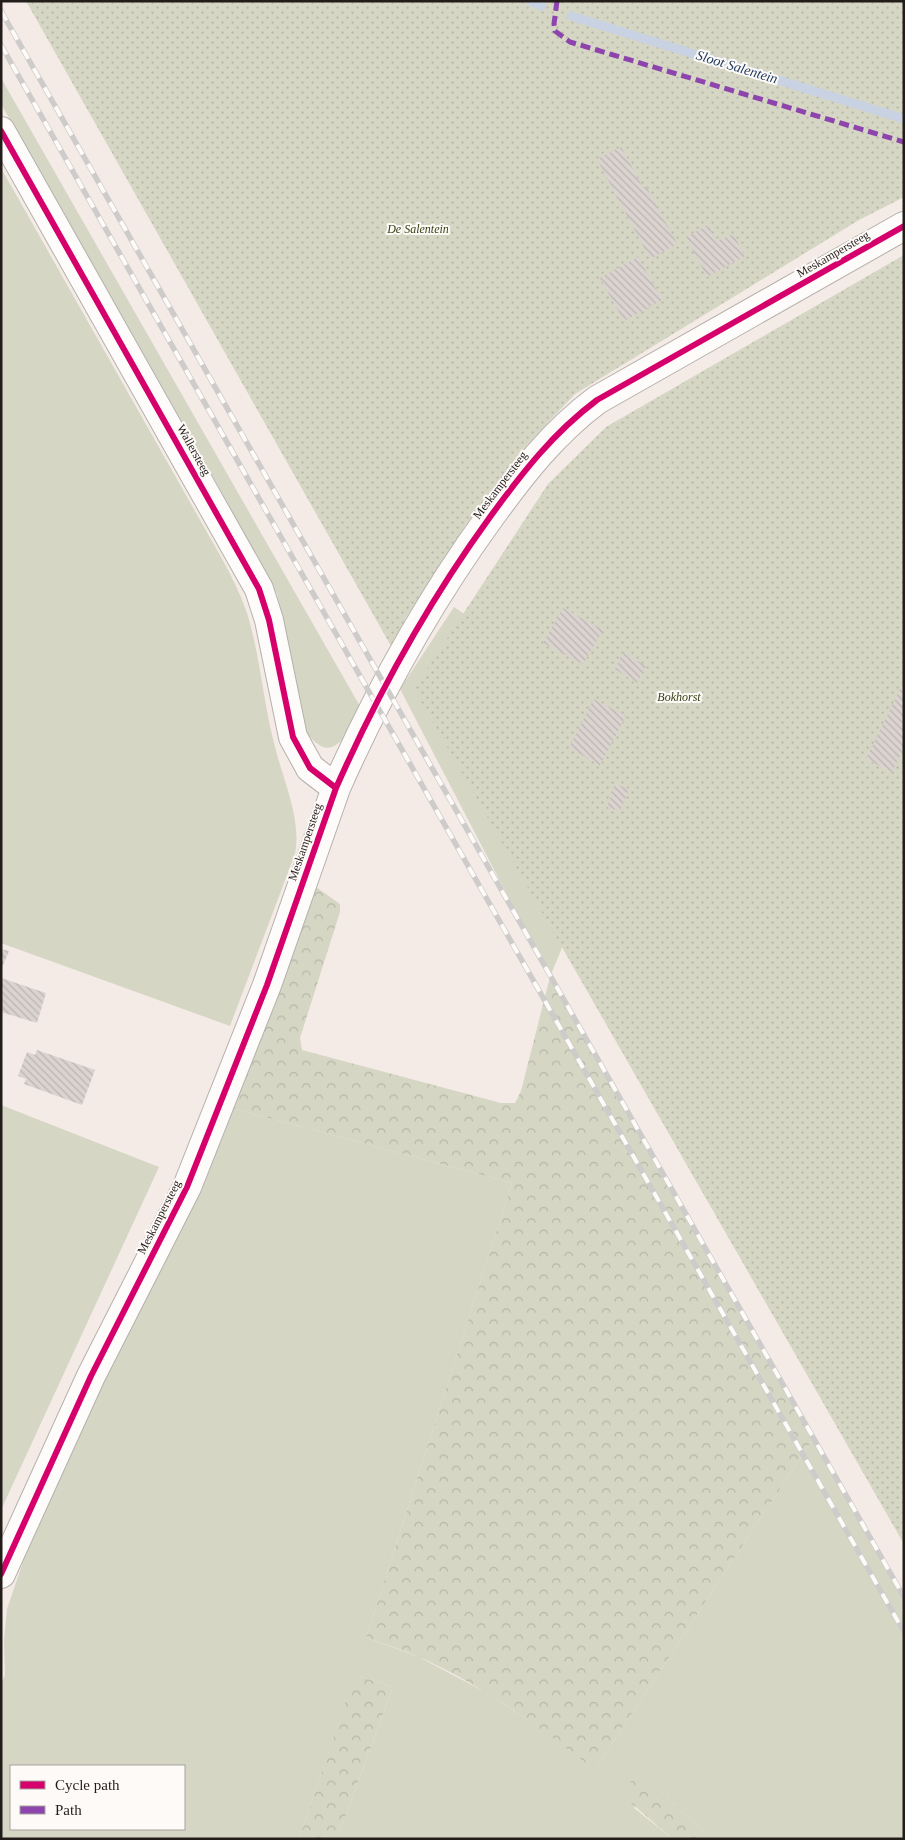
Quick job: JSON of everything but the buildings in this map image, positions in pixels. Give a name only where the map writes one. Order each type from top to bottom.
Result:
[{"type":"street","name":"Wallersteeg","points":[[1,131],[259,589],[269,620],[293,737],[310,768],[336,788]]},
{"type":"street","name":"Meskampersteeg","points":[[1,1574],[91,1376],[187,1187],[267,985],[336,788],[376,705],[423,620],[465,552],[533,459],[556,434],[597,400],[904,226]]},
{"type":"green space","name":"De Salentein","points":[[26,1],[904,1],[904,197],[859,220],[575,394],[523,449],[497,482],[465,526],[407,616],[391,646]]},
{"type":"green space","points":[[1,78],[361,708],[345,736],[331,747],[323,747],[315,742],[305,730],[277,594],[215,480],[1,104]]},
{"type":"green space","points":[[1,168],[225,564],[247,613],[270,727],[294,812],[296,840],[295,854],[230,1026],[1,943]]},
{"type":"green space","name":"Bokhorst","points":[[904,255],[904,1544],[414,689],[548,484],[606,427]]},
{"type":"green space","points":[[454,607],[612,715],[620,806],[550,977],[400,689]]},
{"type":"green space","points":[[316,887],[340,904],[340,912],[300,1038],[302,1050],[501,1103],[515,1103],[521,1091],[550,977],[813,1439],[597,1766],[591,1767],[529,1721],[463,1679],[417,1656],[366,1638],[512,1183],[228,1107]]},
{"type":"green space","points":[[1,1105],[159,1167],[1,1510]]},
{"type":"green space","points":[[228,1107],[512,1183],[366,1638],[417,1656],[487,1693],[597,1766],[813,1439],[904,1599],[904,1839],[711,1839],[661,1792],[641,1780],[634,1808],[673,1839],[337,1839],[393,1687],[359,1676],[353,1681],[299,1839],[1,1839],[1,1684],[5,1675],[4,1640],[7,1609],[38,1518]]},
{"type":"green space","points":[[359,1676],[393,1687],[337,1839],[299,1839],[353,1680]]},
{"type":"green space","points":[[642,1780],[661,1792],[711,1839],[673,1839],[625,1798],[631,1781]]},
{"type":"waterway","name":"Sloot Salentein","points":[[530,1],[542,6]]},
{"type":"waterway","name":"Sloot Salentein","points":[[571,16],[904,119]]},
{"type":"railway","points":[[1,11],[904,1597]]},
{"type":"railway","points":[[1,45],[904,1632]]},
{"type":"marked path","points":[[557,1],[555,31],[570,42],[904,142]]},
{"type":"cycle path","points":[[1,131],[259,589],[269,620],[293,737],[310,768],[336,788]]},
{"type":"cycle path","points":[[1,1574],[91,1376],[187,1187],[267,985],[336,788],[387,683],[446,581],[526,469],[566,426],[597,400],[904,226]]}]
